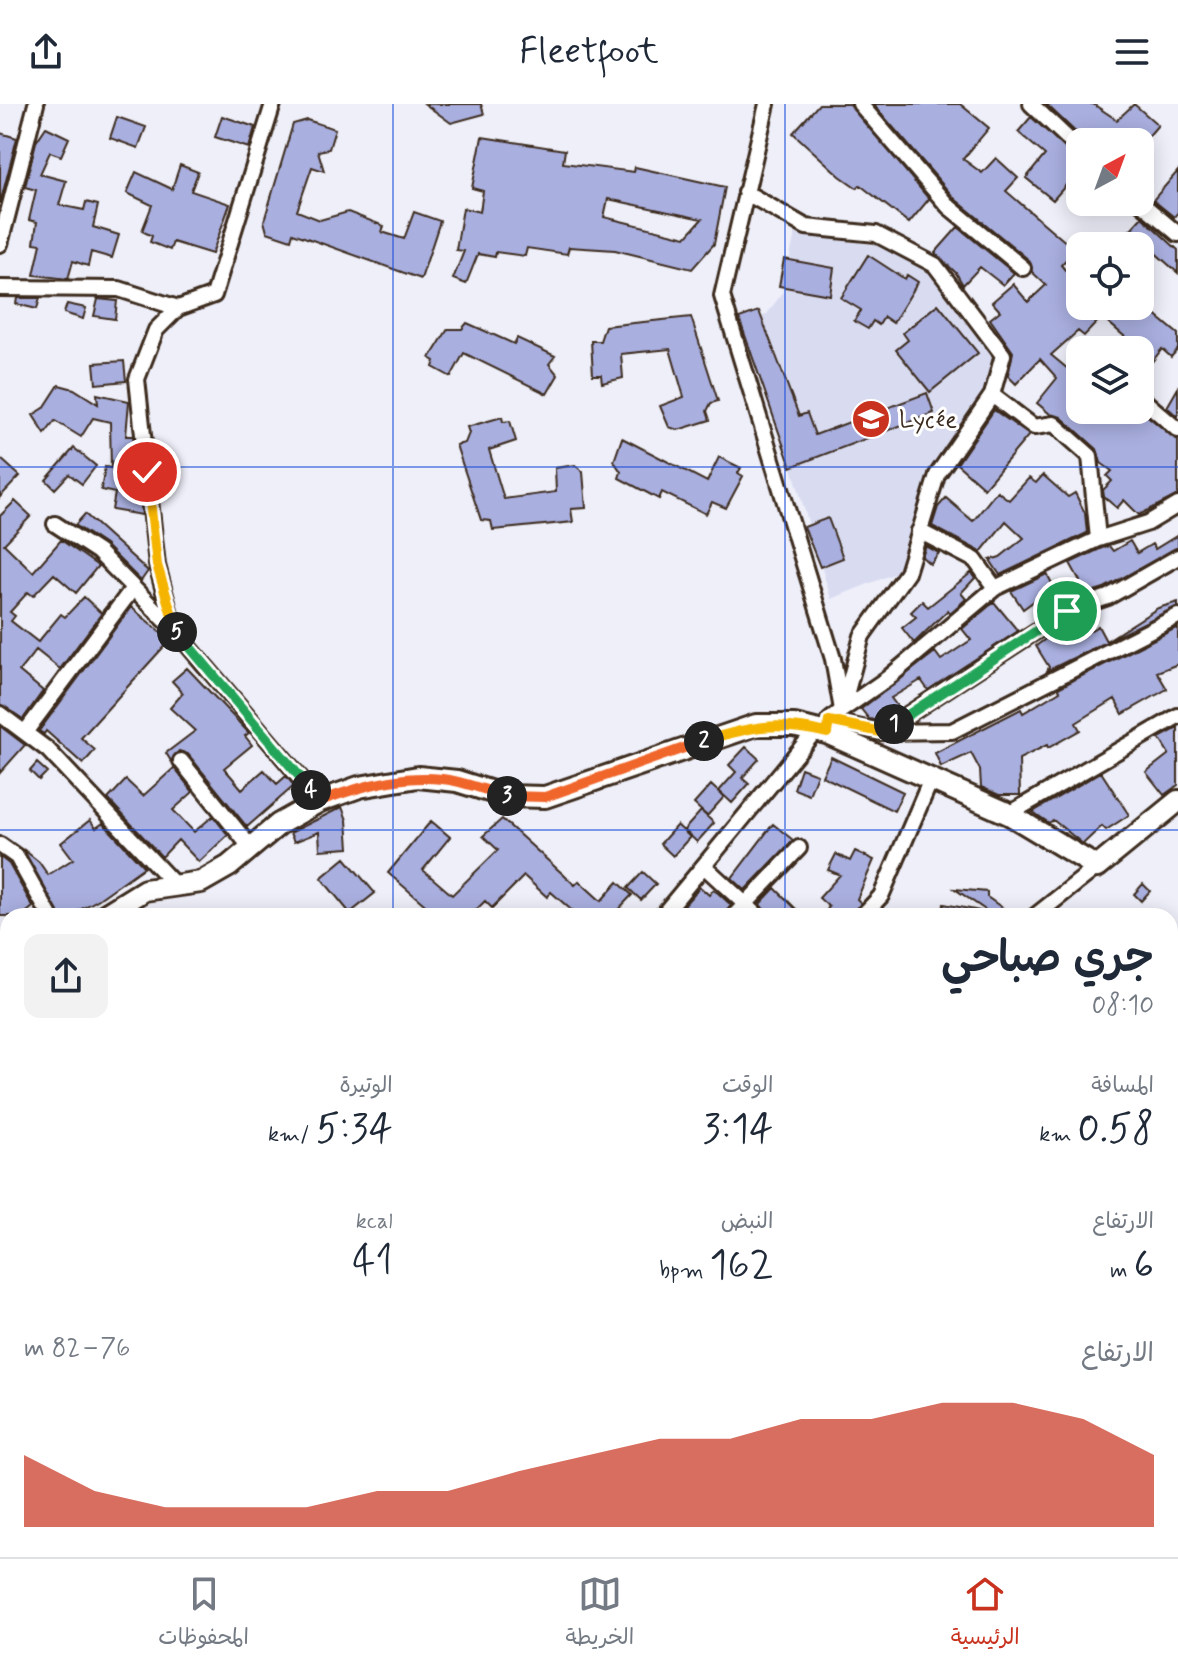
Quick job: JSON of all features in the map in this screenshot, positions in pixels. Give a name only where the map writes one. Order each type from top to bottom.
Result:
[{"type":"street","points":[[0,244],[36,104]]},
{"type":"street","points":[[174,629],[157,565],[137,379],[156,330],[178,308],[214,295],[273,104]]},
{"type":"street","points":[[767,104],[722,296],[833,659],[842,710]]},
{"type":"street","points":[[860,104],[948,206],[1023,268]]},
{"type":"street","points":[[1031,104],[1066,137]]},
{"type":"street","points":[[745,192],[806,227],[876,234],[935,265],[1003,355],[992,395],[937,475],[907,573],[862,636],[842,710]]},
{"type":"street","points":[[1154,214],[1178,234]]},
{"type":"street","points":[[0,288],[119,289],[178,308]]},
{"type":"street","points":[[992,395],[1034,427],[1054,424],[1090,456],[1098,539]]},
{"type":"street","points":[[1154,409],[1178,430]]},
{"type":"street","points":[[669,908],[842,710],[888,678],[995,588],[1098,539],[1148,523],[1178,505]]},
{"type":"street","points":[[55,524],[98,552],[174,629],[320,801]]},
{"type":"street","points":[[919,531],[975,560],[995,588]]},
{"type":"street","points":[[881,732],[1067,611],[1108,597],[1178,557]]},
{"type":"street","points":[[26,731],[133,588]]},
{"type":"street","points":[[116,908],[145,890],[201,882],[229,866],[279,824],[320,801],[359,787],[418,777],[457,781],[505,796],[545,797],[756,725],[881,732],[952,731],[1178,616]]},
{"type":"street","points":[[0,714],[26,731],[175,885]]},
{"type":"street","points":[[1009,814],[1178,716]]},
{"type":"street","points":[[824,728],[1009,814],[1097,867]]},
{"type":"street","points":[[181,761],[251,848]]},
{"type":"street","points":[[870,908],[881,896],[932,777]]},
{"type":"street","points":[[1045,908],[1178,801]]},
{"type":"street","points":[[0,845],[17,857],[46,908]]},
{"type":"street","points":[[742,908],[799,848]]},
{"type":"street","points":[[704,866],[750,908]]},
{"type":"shaded area","name":"Lycée","points":[[795,233],[881,246],[932,267],[997,353],[995,374],[935,465],[898,572],[831,599],[749,323],[767,314],[782,293]]},
{"type":"building","points":[[425,104],[481,104],[484,114],[451,123]]},
{"type":"building","points":[[819,104],[850,104],[929,199],[909,223],[860,185],[857,188],[840,176],[793,133]]},
{"type":"building","points":[[873,104],[960,104],[989,128],[963,159],[982,173],[996,158],[1018,178],[1006,191],[1066,242],[1066,260],[1061,265],[1066,271],[1066,320],[1099,320],[1084,336],[1078,331],[1072,336],[1066,336],[1066,342],[1051,355],[1066,367],[1066,421],[1037,403],[1057,378],[1040,359],[1016,384],[1008,376],[1013,352],[990,319],[1000,311],[992,302],[1013,284],[1028,302],[1046,285],[1032,272],[1029,260],[955,199]]},
{"type":"building","points":[[1046,104],[1093,104],[1117,120],[1134,104],[1158,125],[1154,130],[1071,128]]},
{"type":"building","points":[[222,116],[255,127],[249,148],[215,137]]},
{"type":"building","points":[[117,117],[146,127],[138,148],[110,138]]},
{"type":"building","points":[[1031,117],[1066,148],[1066,185],[1053,200],[1026,178],[1045,155],[1018,132]]},
{"type":"building","points":[[307,120],[335,129],[329,149],[318,151],[324,171],[312,167],[297,211],[320,220],[348,212],[384,226],[382,232],[404,239],[414,212],[440,221],[421,279],[293,233],[291,240],[267,232],[264,221],[293,124]]},
{"type":"building","points":[[46,127],[69,138],[61,156],[50,152],[40,174],[66,181],[59,205],[84,210],[86,202],[98,205],[93,227],[119,235],[112,258],[91,252],[88,266],[73,261],[68,279],[34,275],[41,244],[34,243],[37,222],[29,220],[36,190],[25,187],[36,142]]},
{"type":"building","points":[[0,133],[17,138],[0,204]]},
{"type":"building","points":[[482,137],[565,150],[563,163],[634,172],[635,167],[725,187],[714,244],[692,269],[615,250],[569,247],[567,254],[527,248],[525,256],[496,252],[495,257],[478,254],[466,284],[453,279],[464,251],[456,250],[463,208],[480,212],[483,191],[472,188]],"holes":[[[608,199],[702,219],[686,237],[604,217]]]},
{"type":"building","points":[[180,165],[198,172],[191,191],[230,204],[212,254],[173,242],[170,250],[150,242],[152,236],[142,231],[152,205],[127,193],[136,172],[172,189]]},
{"type":"building","points":[[1178,171],[1178,212],[1174,217],[1154,199]]},
{"type":"building","points":[[1142,217],[1178,250],[1178,273],[1154,252],[1154,232],[1128,232]]},
{"type":"building","points":[[958,227],[1014,273],[1003,285],[980,267],[963,285],[956,273],[935,253]]},
{"type":"building","points":[[868,255],[905,279],[907,275],[918,282],[893,323],[884,317],[879,325],[873,321],[868,329],[854,321],[861,310],[841,298]]},
{"type":"building","points":[[784,259],[834,268],[830,295],[779,286]]},
{"type":"building","points":[[17,298],[40,298],[37,309],[16,304]]},
{"type":"building","points":[[98,299],[117,301],[115,319],[94,316]]},
{"type":"building","points":[[67,304],[86,308],[83,319],[64,313]]},
{"type":"building","points":[[938,304],[978,353],[930,392],[896,350],[908,340],[903,333]]},
{"type":"building","points":[[759,311],[799,416],[807,413],[815,435],[927,393],[934,413],[791,467],[739,318]]},
{"type":"building","points":[[1154,314],[1178,334],[1178,349],[1171,357],[1162,349],[1154,359],[1154,336],[1124,336],[1105,320],[1154,320]]},
{"type":"building","points":[[691,317],[718,401],[711,403],[707,411],[710,420],[678,430],[669,427],[660,406],[684,397],[670,349],[621,354],[623,378],[602,383],[601,375],[593,375],[591,341],[600,341],[605,326]]},
{"type":"building","points":[[467,323],[514,344],[517,338],[555,356],[549,364],[558,375],[547,394],[464,353],[451,377],[433,367],[435,361],[430,358],[448,329],[462,329]]},
{"type":"building","points":[[124,361],[126,381],[96,384],[94,363]]},
{"type":"building","points":[[59,385],[74,389],[98,404],[97,394],[129,401],[126,436],[133,436],[137,473],[134,489],[139,490],[142,515],[112,510],[115,493],[101,490],[105,467],[111,468],[110,422],[93,418],[81,437],[55,421],[45,434],[33,415],[44,408]]},
{"type":"building","points":[[1178,388],[1178,417],[1167,407]]},
{"type":"building","points":[[994,410],[1029,435],[984,488],[957,464]]},
{"type":"building","points":[[502,417],[503,422],[510,421],[516,441],[489,450],[504,499],[556,492],[555,468],[575,465],[583,472],[586,508],[571,509],[573,522],[493,530],[491,521],[481,520],[456,445],[465,443],[469,433],[467,427]]},
{"type":"building","points":[[1154,421],[1178,440],[1178,495],[1139,515],[1124,500],[1117,508],[1104,497],[1103,490],[1112,481],[1107,476],[1112,471],[1101,463],[1097,449],[1069,424],[1154,424]]},
{"type":"building","points":[[622,438],[707,482],[719,457],[741,468],[738,473],[743,476],[726,508],[712,502],[706,514],[662,492],[659,499],[619,478],[621,472],[614,461]]},
{"type":"building","points":[[74,448],[96,466],[82,484],[69,474],[55,489],[46,480]]},
{"type":"building","points":[[0,458],[20,476],[0,497]]},
{"type":"building","points":[[1043,475],[1068,497],[1075,493],[1085,513],[1087,533],[1000,575],[990,560],[1000,557],[1024,538],[1006,521],[981,552],[932,526],[938,507],[946,498],[973,521],[997,491],[1009,500],[1029,478],[1036,483]]},
{"type":"building","points":[[15,501],[31,516],[4,544],[33,572],[61,540],[98,566],[76,593],[54,574],[33,596],[28,592],[10,612],[15,616],[11,621],[38,642],[61,614],[65,617],[84,597],[101,613],[110,602],[60,669],[36,650],[19,671],[43,691],[23,719],[0,704],[0,516]]},
{"type":"building","points":[[85,514],[148,571],[141,581],[105,545],[75,525]]},
{"type":"building","points":[[828,518],[843,558],[820,567],[804,527]]},
{"type":"building","points":[[1178,535],[1178,547],[1104,588],[1082,595],[1076,584],[1080,581],[1070,563],[1109,546],[1113,551],[1130,541],[1137,553],[1152,544],[1155,549]]},
{"type":"building","points":[[926,546],[939,553],[930,564],[922,557]]},
{"type":"building","points":[[972,572],[975,578],[961,593],[966,599],[950,613],[948,610],[914,643],[902,628],[916,617],[911,612],[922,601],[928,607]]},
{"type":"building","points":[[1047,574],[1062,602],[1046,613],[1037,599],[1023,609],[1011,591]]},
{"type":"building","points":[[994,602],[1018,631],[928,690],[921,680],[891,698],[899,709],[879,721],[869,719],[861,709],[935,652],[941,660],[971,640],[962,629]]},
{"type":"building","points":[[1178,602],[1178,606],[1047,671],[1049,667],[1036,646],[1071,620],[1081,636],[1098,626],[1106,641],[1158,608]]},
{"type":"building","points":[[131,607],[170,640],[81,738],[95,750],[83,764],[46,731],[44,734],[39,731]]},
{"type":"building","points":[[1178,627],[1178,664],[1157,672],[1167,689],[1123,714],[1115,699],[1076,723],[1080,730],[1048,748],[1047,745],[1019,759],[1020,795],[999,795],[981,787],[980,770],[971,753],[941,767],[935,753],[1021,709],[1023,713],[1060,691],[1058,688]]},
{"type":"building","points":[[187,668],[249,733],[245,736],[252,745],[224,768],[242,789],[264,770],[277,784],[286,776],[294,786],[247,827],[188,754],[179,751],[171,761],[166,753],[195,731],[170,708],[183,693],[172,681]]},
{"type":"building","points":[[0,726],[25,745],[0,773]]},
{"type":"building","points":[[1178,728],[1178,785],[1164,795],[1146,772],[1169,754],[1159,738]]},
{"type":"building","points":[[746,747],[759,759],[742,778],[749,784],[732,803],[719,791],[736,772],[729,765]]},
{"type":"building","points":[[831,757],[903,792],[894,811],[822,776]]},
{"type":"building","points":[[37,763],[47,772],[39,780],[30,771]]},
{"type":"building","points":[[174,768],[193,792],[173,810],[194,832],[213,816],[228,835],[199,862],[178,840],[162,857],[108,799],[126,780],[143,796]]},
{"type":"building","points":[[801,768],[817,774],[809,795],[794,789]]},
{"type":"building","points":[[1101,772],[1129,815],[1106,830],[1102,826],[1083,844],[1053,820],[1049,823],[1033,812]]},
{"type":"building","points":[[711,785],[724,797],[707,816],[694,804]]},
{"type":"building","points":[[342,807],[347,820],[349,848],[320,850],[319,832],[294,842],[290,833]]},
{"type":"building","points":[[701,811],[714,823],[697,842],[684,830]]},
{"type":"building","points":[[502,819],[575,885],[579,881],[601,901],[618,882],[632,895],[620,908],[569,908],[551,892],[547,897],[524,876],[492,908],[485,901],[478,908],[429,908],[388,873],[431,821],[450,837],[423,870],[452,895],[498,850],[483,836]]},
{"type":"building","points":[[90,820],[96,828],[103,823],[144,867],[83,908],[56,908],[23,849],[39,862],[48,875],[73,859],[61,843]]},
{"type":"building","points":[[773,824],[793,840],[745,890],[732,878]]},
{"type":"building","points":[[677,825],[690,837],[673,856],[660,844]]},
{"type":"building","points":[[855,851],[874,860],[857,899],[861,903],[858,908],[828,908],[819,898],[840,875],[828,870],[836,854],[850,861]]},
{"type":"building","points":[[0,857],[9,864],[33,907],[0,908]]},
{"type":"building","points":[[345,858],[375,893],[356,908],[346,908],[321,878]]},
{"type":"building","points":[[643,872],[656,884],[641,900],[628,888]]},
{"type":"building","points":[[1143,884],[1150,891],[1141,901],[1134,894]]},
{"type":"building","points":[[700,887],[709,895],[713,890],[731,905],[729,908],[688,908],[684,905]]},
{"type":"building","points":[[775,888],[796,908],[763,908],[760,904]]},
{"type":"building","points":[[955,889],[987,892],[987,897],[1003,908],[982,908]]},
{"type":"building","points":[[944,904],[965,908],[943,908]]},
{"type":"place","name":"Lycée","points":[[871,419]]},
{"type":"route","points":[[147,472],[157,565],[174,629],[320,801],[359,787],[418,777],[457,781],[505,796],[545,797],[689,745],[756,725],[794,725],[827,733],[829,721],[881,732],[1067,611]]}]
